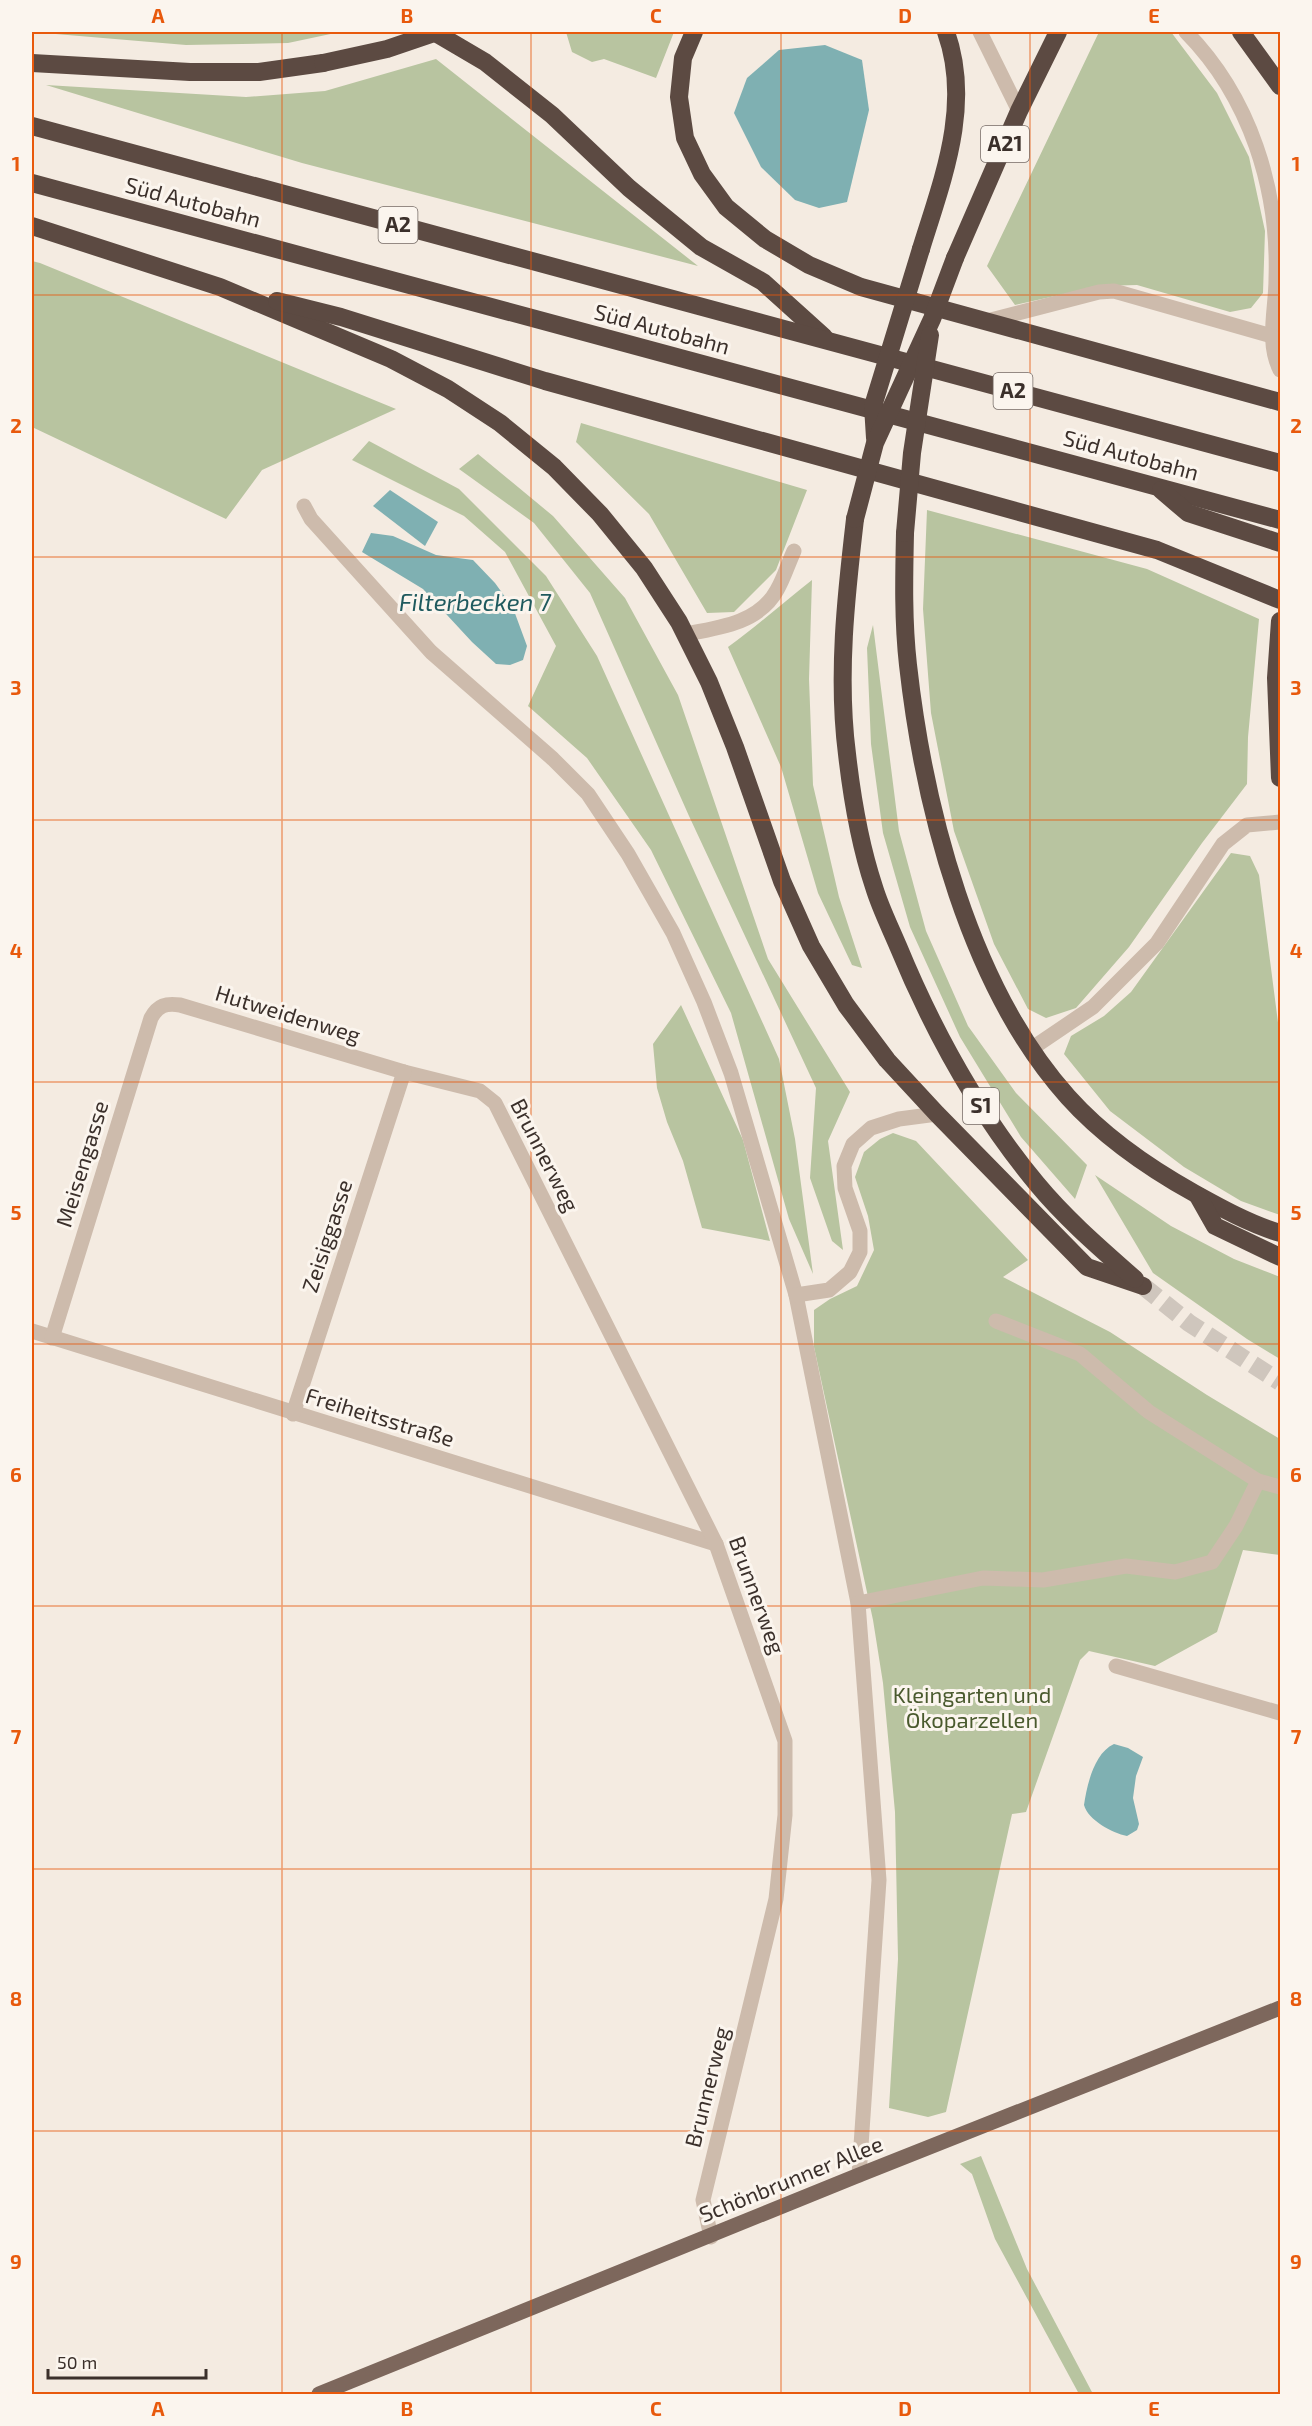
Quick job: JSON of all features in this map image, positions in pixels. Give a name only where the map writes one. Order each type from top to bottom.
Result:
[{"type":"highway","points":[[32,63],[190,72],[259,72],[323,63],[387,49],[436,32],[485,62],[552,115],[629,188],[701,247],[762,282],[827,340]]},
{"type":"highway","points":[[694,32],[683,58],[679,97],[685,138],[702,174],[726,207],[765,239],[809,265],[861,287],[1281,402]]},
{"type":"highway","points":[[875,443],[873,406],[946,168],[956,115],[958,84],[954,54],[946,32]]},
{"type":"highway","name":"A21","points":[[898,391],[932,319],[1019,111],[1058,32]]},
{"type":"highway","points":[[1241,32],[1281,86]]},
{"type":"highway","name":"Süd Autobahn","points":[[32,126],[1281,463]]},
{"type":"highway","name":"Süd Autobahn","points":[[32,183],[1281,520]]},
{"type":"highway","points":[[32,226],[220,287],[341,317],[545,381],[1157,550],[1281,600]]},
{"type":"highway","points":[[220,287],[391,359],[448,389],[500,423],[554,467],[600,514],[644,568],[685,634],[709,682],[735,747],[782,881],[811,946],[846,1005],[887,1060],[937,1114]]},
{"type":"highway","points":[[932,319],[912,453],[905,533],[904,590],[908,664],[918,732],[935,814],[973,936],[997,990],[1031,1049],[1068,1097],[1111,1137],[1164,1176],[1225,1210],[1281,1233]]},
{"type":"highway","name":"S1","points":[[898,391],[875,443],[855,519],[847,591],[843,668],[846,752],[856,814],[874,888],[942,1044],[987,1116],[1038,1185],[1096,1246],[1143,1286],[1087,1267],[937,1114]]},
{"type":"highway","points":[[1157,487],[1188,513],[1281,543]]},
{"type":"highway","points":[[1281,621],[1277,645],[1276,678],[1281,778]]},
{"type":"highway","points":[[1197,1194],[1215,1226],[1281,1257]]},
{"type":"main road","name":"Schönbrunner Allee","points":[[319,2394],[711,2237],[859,2175],[1281,2008]]},
{"type":"street","points":[[980,32],[1019,111]]},
{"type":"street","points":[[1186,32],[1214,66],[1239,105],[1257,146],[1270,190],[1277,234],[1272,336],[1281,370]]},
{"type":"street","points":[[987,321],[1099,292],[1114,291],[1272,336]]},
{"type":"street","points":[[304,506],[311,519],[431,652],[553,759],[588,794],[628,854],[673,933],[704,1002],[731,1073],[796,1295],[858,1603],[879,1880],[859,2175]]},
{"type":"street","points":[[685,634],[718,628],[752,617],[776,592],[794,551]]},
{"type":"street","points":[[1031,1049],[1093,1007],[1156,944],[1223,844],[1247,825],[1281,822]]},
{"type":"street","name":"Hutweidenweg","points":[[160,1007],[168,1004],[180,1005],[404,1072]]},
{"type":"street","name":"Meisengasse","points":[[52,1338],[151,1018],[160,1007]]},
{"type":"street","name":"Zeisiggasse","points":[[293,1414],[404,1072]]},
{"type":"street","name":"Brunnerweg","points":[[404,1072],[480,1091],[495,1103],[716,1544],[785,1741],[785,1815],[776,1899],[703,2200],[711,2237]]},
{"type":"street","points":[[796,1295],[829,1290],[850,1272],[860,1252],[860,1231],[845,1188],[844,1166],[853,1144],[871,1128],[899,1119],[937,1114]]},
{"type":"street","points":[[996,1321],[1080,1354],[1149,1412],[1258,1481],[1281,1487]]},
{"type":"street","name":"Freiheitsstraße","points":[[32,1331],[716,1544]]},
{"type":"street","points":[[858,1603],[983,1578],[1043,1580],[1126,1566],[1174,1572],[1212,1562],[1236,1526],[1258,1481]]},
{"type":"street","points":[[1116,1666],[1281,1713]]},
{"type":"green space","points":[[32,32],[340,32],[288,43],[186,45]]},
{"type":"green space","points":[[566,32],[674,32],[656,78],[604,59],[592,62],[572,52]]},
{"type":"green space","points":[[1099,32],[1171,32],[1217,93],[1249,157],[1265,231],[1263,293],[1251,308],[1230,312],[1137,285],[1100,286],[1015,305],[987,266]]},
{"type":"green space","points":[[436,59],[698,266],[302,163],[46,85],[246,97],[325,91]]},
{"type":"green space","points":[[32,261],[396,409],[262,470],[226,519],[32,427]]},
{"type":"green space","points":[[581,423],[807,490],[776,570],[734,612],[707,613],[649,514],[576,442]]},
{"type":"green space","points":[[369,441],[459,489],[546,576],[597,656],[779,1059],[795,1139],[813,1274],[789,1219],[731,1013],[651,850],[587,758],[528,706],[556,646],[505,552],[464,516],[352,460]]},
{"type":"green space","points":[[478,454],[553,516],[625,598],[678,695],[768,959],[850,1092],[828,1141],[843,1250],[832,1241],[810,1178],[816,1088],[689,816],[590,593],[534,523],[459,469]]},
{"type":"green space","points":[[927,510],[1147,569],[1259,619],[1248,737],[1247,784],[1202,843],[1129,947],[1076,1008],[1046,1018],[1028,1009],[994,944],[954,831],[931,713],[923,609]]},
{"type":"green space","points":[[812,580],[809,679],[813,785],[839,897],[862,968],[852,965],[818,893],[781,767],[728,647]]},
{"type":"green space","points":[[873,625],[899,831],[926,931],[968,1026],[1016,1093],[1087,1165],[1075,1199],[1021,1137],[960,1037],[910,927],[883,833],[871,744],[867,648]]},
{"type":"green space","points":[[1231,853],[1250,856],[1259,875],[1280,1038],[1280,1215],[1241,1201],[1184,1167],[1110,1111],[1064,1054],[1071,1036],[1104,1016],[1131,992]]},
{"type":"green space","points":[[681,1005],[743,1140],[770,1241],[702,1228],[683,1161],[667,1122],[657,1088],[653,1044]]},
{"type":"green space","name":"Kleingarten und Ökoparzellen","points":[[893,1133],[916,1141],[1028,1260],[1003,1277],[1110,1332],[1280,1439],[1280,1555],[1243,1550],[1217,1632],[1155,1666],[1089,1651],[1080,1660],[1026,1812],[1012,1814],[946,2112],[928,2117],[889,2108],[898,1959],[895,1812],[883,1683],[873,1620],[814,1347],[814,1310],[830,1299],[857,1286],[874,1250],[868,1216],[855,1177],[864,1152],[880,1139]]},
{"type":"green space","points":[[1095,1175],[1171,1226],[1234,1259],[1280,1277],[1280,1359],[1247,1339],[1153,1273]]},
{"type":"green space","points":[[981,2156],[1027,2269],[1093,2394],[1079,2394],[995,2239],[972,2174],[960,2164]]},
{"type":"water","points":[[825,45],[862,60],[869,110],[847,202],[819,208],[795,200],[761,167],[734,113],[747,78],[779,50]]},
{"type":"water","points":[[390,490],[438,522],[425,546],[373,506]]},
{"type":"water","name":"Filterbecken 7","points":[[371,533],[393,536],[436,555],[473,560],[495,583],[513,608],[527,646],[523,660],[510,665],[496,664],[472,642],[423,589],[362,552]]},
{"type":"water","points":[[1114,1744],[1128,1748],[1143,1757],[1136,1776],[1133,1798],[1139,1824],[1137,1830],[1127,1836],[1095,1821],[1084,1805],[1093,1770],[1101,1755]]},
{"type":"tunnel","points":[[1143,1286],[1189,1323],[1280,1382]]}]
